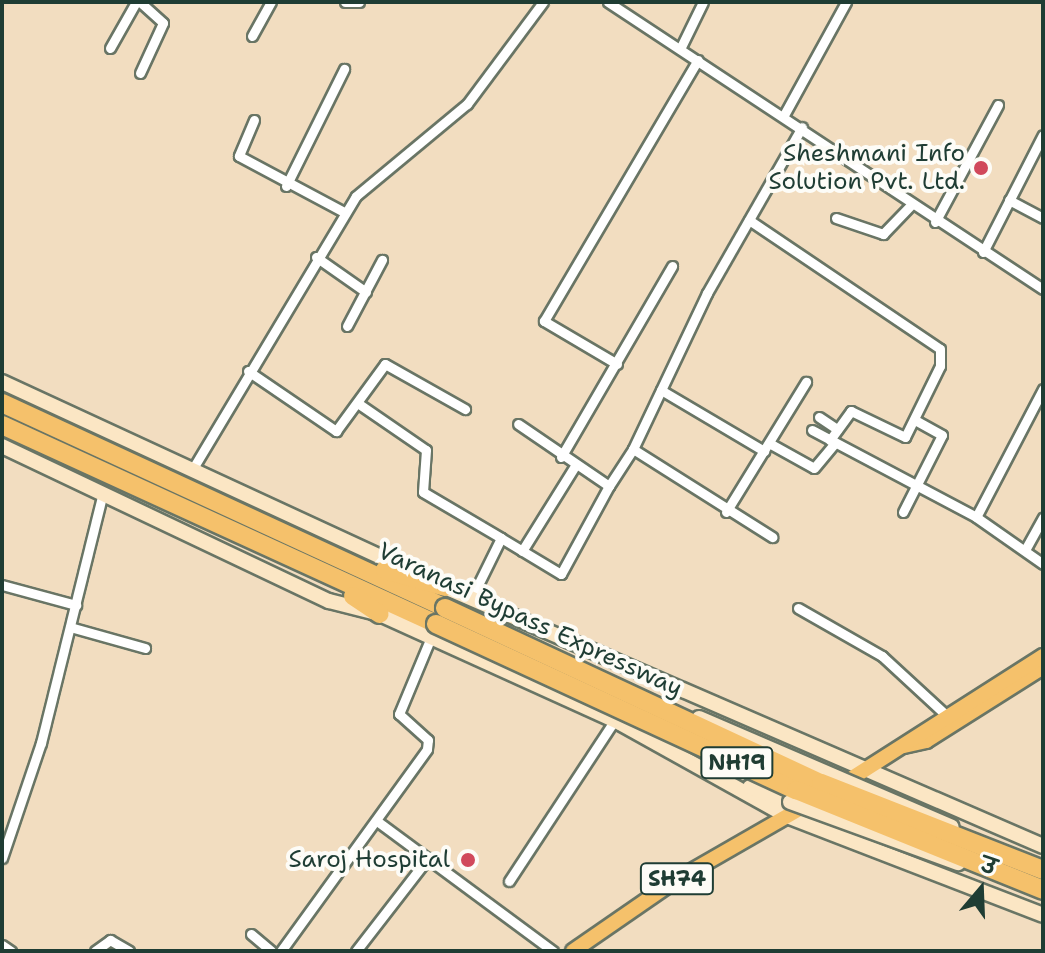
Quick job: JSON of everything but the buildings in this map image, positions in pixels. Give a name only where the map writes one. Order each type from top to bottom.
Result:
[{"type":"highway","name":"Varanasi Bypass Expressway","points":[[2,403],[311,545],[437,623],[639,696],[821,783],[1043,870]]},
{"type":"highway","name":"Varanasi Bypass Expressway","points":[[2,425],[796,790],[1043,890]]},
{"type":"highway","points":[[311,545],[445,587]]},
{"type":"highway","points":[[312,568],[380,614]]},
{"type":"main road","name":"SH74","points":[[573,951],[789,809],[863,773],[1043,656]]},
{"type":"main road","name":"SH74","points":[[900,747],[926,741],[1043,667]]},
{"type":"street","points":[[110,48],[138,2],[163,23],[140,73]]},
{"type":"street","points":[[252,36],[271,2]]},
{"type":"street","points":[[345,2],[359,2]]},
{"type":"street","points":[[192,470],[344,212],[379,172],[467,104],[543,2]]},
{"type":"street","points":[[608,2],[802,127],[910,206],[1043,289]]},
{"type":"street","points":[[680,49],[703,2]]},
{"type":"street","points":[[784,115],[846,2]]},
{"type":"street","points":[[617,364],[544,321],[698,60]]},
{"type":"street","points":[[286,186],[344,69]]},
{"type":"street","points":[[935,222],[998,105]]},
{"type":"street","points":[[254,120],[239,156],[286,186],[344,212]]},
{"type":"street","points":[[359,404],[426,450],[423,492],[561,574],[633,449],[749,220],[802,127]]},
{"type":"street","points":[[983,252],[1043,135]]},
{"type":"street","points":[[1009,200],[1043,218]]},
{"type":"street","points":[[836,218],[883,234],[910,206]]},
{"type":"street","points":[[661,390],[766,447],[814,468],[851,411],[901,437],[915,420],[940,349],[749,220]]},
{"type":"street","points":[[316,257],[366,292]]},
{"type":"street","points":[[347,326],[382,260]]},
{"type":"street","points":[[561,457],[672,266]]},
{"type":"street","points":[[248,371],[336,431],[359,404],[385,364],[465,409]]},
{"type":"street","points":[[2,382],[471,599],[863,773],[1043,846]]},
{"type":"street","points":[[726,512],[806,382]]},
{"type":"street","points":[[976,517],[1043,389]]},
{"type":"street","points":[[819,417],[837,429]]},
{"type":"street","points":[[903,512],[942,435],[915,420]]},
{"type":"street","points":[[518,424],[561,457],[609,486]]},
{"type":"street","points":[[812,430],[976,517],[1043,564]]},
{"type":"street","points":[[2,446],[329,601],[380,614],[437,623],[694,764],[789,809],[1043,915]]},
{"type":"street","points":[[633,449],[726,512],[772,537]]},
{"type":"street","points":[[522,551],[575,466]]},
{"type":"street","points":[[2,858],[70,627],[103,493]]},
{"type":"street","points":[[1025,550],[1043,518]]},
{"type":"street","points":[[471,599],[501,538]]},
{"type":"street","points":[[2,585],[76,605]]},
{"type":"street","points":[[798,608],[882,656],[947,716]]},
{"type":"street","points":[[281,951],[427,749],[428,740],[399,714],[437,623]]},
{"type":"street","points":[[70,627],[145,648]]},
{"type":"street","points":[[509,881],[614,721]]},
{"type":"street","points":[[789,809],[905,848],[1020,881]]},
{"type":"street","points":[[377,821],[553,951]]},
{"type":"street","points":[[356,951],[428,858]]},
{"type":"street","points":[[251,934],[271,951]]},
{"type":"street","points":[[95,951],[110,940],[129,951]]},
{"type":"street","points":[[2,946],[11,951]]},
{"type":"place","name":"Sheshmani Info Solution Pvt. Ltd.","points":[[981,168]]},
{"type":"place","name":"Saroj Hospital","points":[[468,860]]}]
